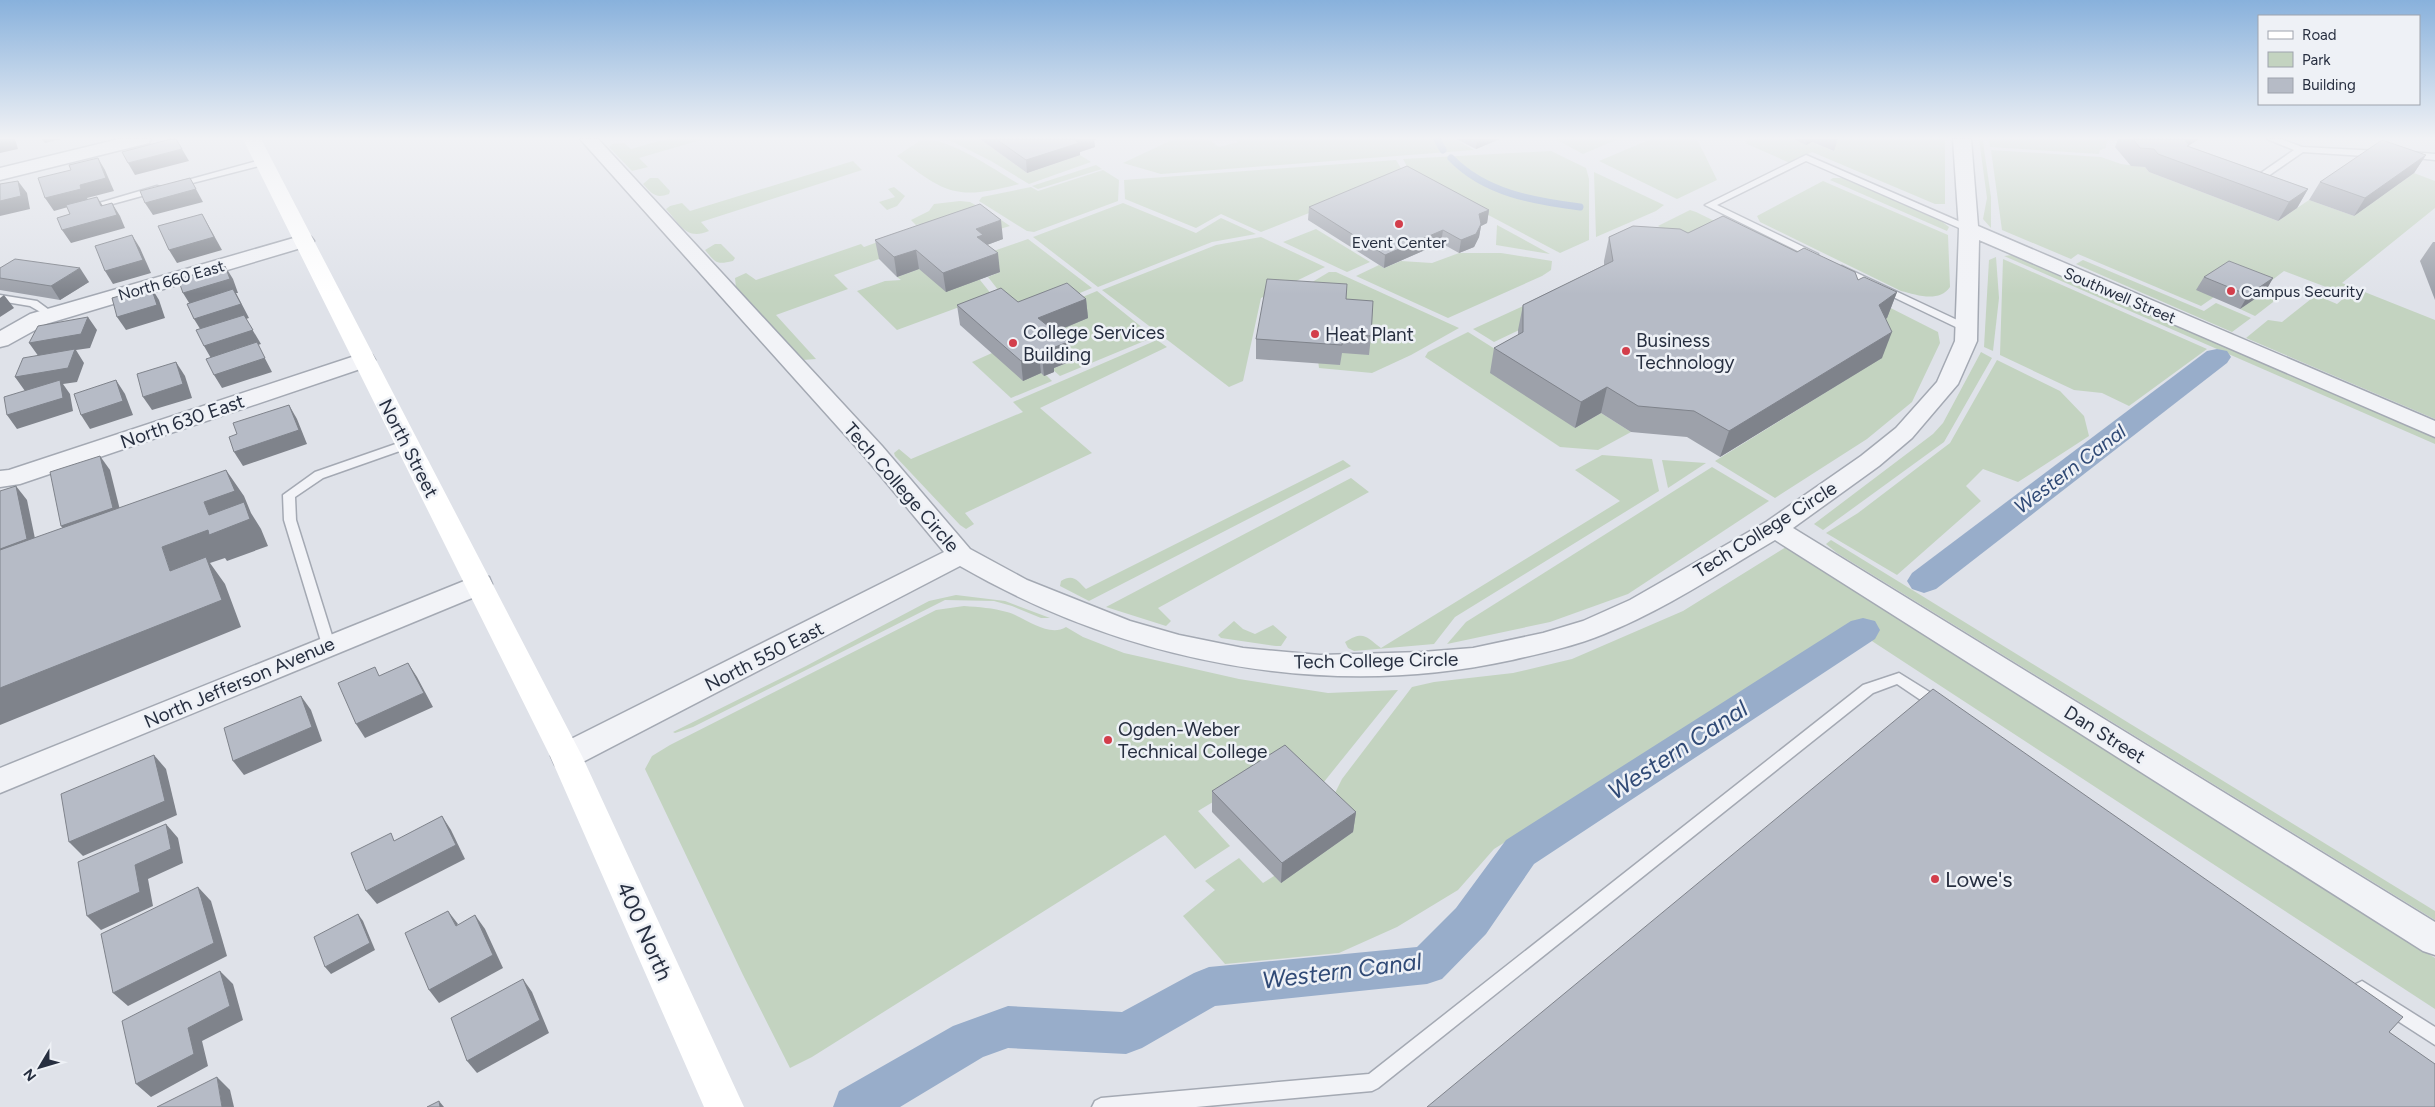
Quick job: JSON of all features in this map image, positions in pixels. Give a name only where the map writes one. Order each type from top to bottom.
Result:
[{"type":"main road","name":"North Street","points":[[279,191],[566,756]]},
{"type":"main road","name":"400 North","points":[[566,756],[724,1107]]},
{"type":"street","name":"Tech College Circle","points":[[635,191],[873,450],[961,555],[1017,587],[1120,628],[1179,645],[1243,658],[1320,666],[1422,663],[1473,658],[1543,643],[1593,628],[1640,607],[1775,528],[1870,461],[1904,433],[1947,384],[1966,341],[1969,229],[1966,191]]},
{"type":"street","name":"Southwell Street","points":[[1969,229],[2435,430]]},
{"type":"street","name":"North 660 East","points":[[44,317],[304,241]]},
{"type":"street","points":[[0,340],[44,317]]},
{"type":"street","name":"North 630 East","points":[[0,479],[11,478],[364,360]]},
{"type":"street","name":"Dan Street","points":[[1775,528],[2435,940]]},
{"type":"street","name":"North 550 East","points":[[566,756],[961,555]]},
{"type":"street","name":"North Jefferson Avenue","points":[[0,781],[479,584]]},
{"type":"lane","points":[[87,208],[154,191]]},
{"type":"lane","name":"Southwell Street","points":[[1739,191],[1710,205],[1966,328]]},
{"type":"lane","name":"Southwell Street","points":[[1881,191],[1969,229]]},
{"type":"lane","points":[[0,298],[33,303],[44,317]]},
{"type":"lane","points":[[328,645],[290,520],[289,495],[318,475],[407,444]]},
{"type":"lane","points":[[1100,1107],[1372,1082],[1868,689],[1899,678],[1948,711]]},
{"type":"lane","points":[[2352,982],[2435,1037]]},
{"type":"green space","points":[[650,191],[670,191],[669,194],[661,196]]},
{"type":"green space","points":[[756,191],[798,191],[701,222],[709,231],[701,234],[695,234],[684,229],[666,209],[682,203],[690,211]]},
{"type":"green space","points":[[889,191],[898,191],[905,196],[897,206],[887,210],[879,202],[895,197]]},
{"type":"green space","points":[[953,191],[989,191],[981,192]]},
{"type":"green space","points":[[1013,191],[1118,191],[1118,201],[1034,232],[1027,231],[979,201],[982,197]]},
{"type":"green space","points":[[1125,191],[1365,191],[1261,232],[1221,214],[1196,228],[1125,199]]},
{"type":"green space","points":[[1442,191],[1589,191],[1589,240],[1560,253]]},
{"type":"green space","points":[[1595,191],[1634,191],[1664,205],[1656,211],[1596,237]]},
{"type":"green space","points":[[1660,191],[1695,191],[1677,199]]},
{"type":"green space","points":[[1805,191],[1845,191],[1948,235],[1950,287],[1940,295],[1934,296],[1921,296],[1901,291],[1760,222],[1757,216]]},
{"type":"green space","points":[[1854,191],[1874,191],[1936,217],[1949,227],[1947,231]]},
{"type":"green space","points":[[1903,191],[1945,191],[1945,204],[1935,204]]},
{"type":"green space","points":[[1986,191],[1990,191],[1991,228],[1983,219],[1987,198]]},
{"type":"green space","points":[[1997,191],[2198,191],[2278,221],[2309,200],[2354,216],[2389,191],[2435,191],[2435,208],[2342,283],[2435,320],[2435,419],[2246,338],[2268,320],[2282,322],[2316,295],[2337,304],[2344,298],[2324,289],[2326,287],[2284,271],[2267,284],[2214,297],[2201,306],[2078,254],[2071,259],[2002,230]]},
{"type":"green space","points":[[960,201],[970,202],[986,211],[916,225],[911,220],[929,211],[934,204]]},
{"type":"green space","points":[[1123,203],[1196,233],[1221,218],[1256,234],[1212,242],[1098,287],[1033,237]]},
{"type":"green space","points":[[1690,210],[1854,289],[1693,244],[1658,226]]},
{"type":"green space","points":[[991,213],[1010,226],[993,231],[881,250],[879,259],[834,275],[848,289],[776,315],[816,359],[803,360],[736,288],[735,278],[746,273],[756,280],[861,244],[864,247],[919,227]]},
{"type":"green space","points":[[1497,225],[1550,254],[1496,245]]},
{"type":"green space","points":[[1316,229],[1370,262],[1347,272],[1283,242]]},
{"type":"green space","points":[[1261,237],[1325,267],[1261,298],[1243,381],[1229,387],[1102,290],[1216,245]]},
{"type":"green space","points":[[1028,239],[1092,288],[1026,315],[999,291],[988,277],[1000,272],[985,254]]},
{"type":"green space","points":[[715,244],[721,244],[735,258],[733,261],[720,263],[714,260],[705,250]]},
{"type":"green space","points":[[1459,253],[1501,253],[1552,261],[1551,270],[1542,276],[1448,318],[1356,276],[1379,265],[1384,268],[1401,261],[1432,263]]},
{"type":"green space","points":[[2004,256],[2025,257],[2435,434],[2435,444]]},
{"type":"green space","points":[[1996,257],[1999,298],[1993,351],[1984,347],[1989,260]]},
{"type":"green space","points":[[2003,259],[2207,349],[2129,406],[2102,393],[2074,390],[2000,355]]},
{"type":"green space","points":[[2083,260],[2204,311],[2216,303],[2251,318],[2232,332],[2076,264]]},
{"type":"green space","points":[[919,269],[980,280],[992,295],[897,330],[857,291],[885,281],[901,280],[897,277]]},
{"type":"green space","points":[[1329,272],[1336,272],[1459,328],[1411,355],[1372,373],[1319,368],[1309,284]]},
{"type":"green space","points":[[2262,288],[2278,297],[2277,299],[2255,316],[2240,309],[2264,292]]},
{"type":"green space","points":[[1097,291],[1154,337],[1060,376],[1052,369],[1069,362],[1040,338],[1068,303]]},
{"type":"green space","points":[[1863,294],[1938,332],[1940,343],[1912,402],[1867,439],[1775,498],[1715,461],[1881,358]]},
{"type":"green space","points":[[1530,303],[1551,315],[1494,342],[1473,329]]},
{"type":"green space","points":[[1468,332],[1514,361],[1575,428],[1601,413],[1631,432],[1598,450],[1560,447],[1425,357],[1428,352]]},
{"type":"green space","points":[[1157,340],[1167,347],[1040,408],[1092,453],[965,513],[974,524],[966,529],[960,525],[895,456],[894,453],[899,449],[911,459],[1023,412],[1013,402]]},
{"type":"green space","points":[[1981,352],[1992,358],[1944,442],[1823,530],[1814,524],[1933,434],[1943,423]]},
{"type":"green space","points":[[992,353],[1046,375],[1052,381],[1011,398],[972,362]]},
{"type":"green space","points":[[1997,360],[2060,391],[2084,416],[2089,436],[2018,482],[1983,469],[1966,486],[1981,501],[1897,575],[1826,533],[1858,513],[1950,443]]},
{"type":"green space","points":[[1602,455],[1652,459],[1659,491],[1455,617],[1434,644],[1354,651],[1348,648],[1345,642],[1357,636],[1364,636],[1381,648],[1620,501],[1575,470]]},
{"type":"green space","points":[[1343,460],[1351,466],[1089,601],[1060,586],[1061,581],[1072,578],[1086,589]]},
{"type":"green space","points":[[1662,460],[1706,463],[1668,488]]},
{"type":"green space","points":[[1712,467],[1769,501],[1628,594],[1550,622],[1447,644],[1466,622]]},
{"type":"green space","points":[[1351,478],[1369,492],[1158,608],[1171,621],[1166,626],[1106,607]]},
{"type":"green space","points":[[1831,540],[2435,911],[2435,920],[1837,553],[1826,544]]},
{"type":"green space","points":[[1786,547],[2435,958],[2435,1009],[1852,628],[1714,711],[1494,849],[1458,890],[1397,927],[1339,953],[1225,964],[1183,916],[1215,890],[1205,881],[1239,858],[1263,883],[1274,876],[1332,799],[1342,779],[1412,687],[1434,682],[1513,673],[1572,659],[1683,611]]},
{"type":"green space","points":[[956,595],[1005,601],[1050,618],[1041,618],[994,601],[945,600],[693,727],[673,732],[806,666],[929,601]]},
{"type":"green space","points":[[964,606],[1007,612],[1036,626],[1052,630],[1066,627],[1083,637],[1124,653],[1239,679],[1328,693],[1398,690],[1315,793],[1276,764],[1198,811],[1230,846],[1195,869],[1165,835],[812,1057],[790,1068],[743,975],[645,769],[652,756],[670,745],[936,610]]},
{"type":"green space","points":[[1234,621],[1243,629],[1255,634],[1273,625],[1287,637],[1281,646],[1221,638],[1218,635]]},
{"type":"building","points":[[0,191],[20,191],[21,196],[0,201]]},
{"type":"building","points":[[42,191],[74,191],[45,198]]},
{"type":"building","points":[[141,191],[190,191],[145,203]]},
{"type":"building","name":"Event Center","points":[[1348,191],[1453,191],[1489,210],[1479,214],[1481,224],[1476,234],[1461,240],[1443,230],[1385,255],[1309,207]]},
{"type":"building","points":[[2258,191],[2306,191],[2289,202]]},
{"type":"building","points":[[2344,191],[2375,191],[2365,198]]},
{"type":"building","points":[[97,197],[101,206],[112,203],[117,215],[62,230],[57,218],[70,214],[66,205]]},
{"type":"building","points":[[980,204],[1001,220],[976,229],[983,235],[977,237],[998,253],[943,273],[916,250],[894,257],[875,240]]},
{"type":"building","points":[[202,214],[214,237],[169,250],[158,226]]},
{"type":"building","name":"Business Technology","points":[[1723,216],[1797,252],[1804,248],[1855,272],[1858,280],[1864,277],[1897,292],[1879,305],[1892,332],[1729,431],[1694,411],[1638,406],[1607,387],[1581,402],[1494,348],[1523,332],[1523,305],[1613,261],[1609,237],[1633,226],[1680,229],[1688,233]]},
{"type":"building","points":[[132,235],[143,260],[105,271],[95,246]]},
{"type":"building","points":[[15,259],[80,268],[51,286],[0,278],[0,268]]},
{"type":"building","points":[[2229,261],[2273,278],[2248,295],[2204,277]]},
{"type":"building","points":[[225,266],[230,279],[183,293],[178,279]]},
{"type":"building","name":"Heat Plant","points":[[1267,279],[1347,284],[1346,299],[1373,301],[1371,336],[1343,334],[1342,345],[1256,339]]},
{"type":"building","points":[[1067,283],[1086,299],[1038,318],[1068,342],[1050,349],[1052,352],[1042,356],[1039,353],[1021,361],[957,305],[1001,288],[1018,302]]},
{"type":"building","points":[[151,287],[157,305],[117,317],[112,298]]},
{"type":"building","points":[[233,289],[241,304],[194,319],[187,304]]},
{"type":"building","points":[[244,315],[253,330],[204,346],[196,330]]},
{"type":"building","points":[[88,317],[81,334],[29,343],[38,326]]},
{"type":"building","points":[[257,342],[265,358],[214,375],[206,359]]},
{"type":"building","points":[[75,349],[68,368],[15,377],[23,358]]},
{"type":"building","points":[[176,362],[183,384],[143,397],[137,374]]},
{"type":"building","points":[[60,380],[63,398],[7,415],[4,397]]},
{"type":"building","points":[[116,380],[123,401],[81,415],[74,394]]},
{"type":"building","points":[[289,405],[299,430],[234,452],[229,437],[237,434],[233,423]]},
{"type":"building","points":[[100,456],[113,508],[61,526],[50,472]]},
{"type":"building","points":[[226,470],[235,491],[204,502],[209,515],[244,502],[250,519],[209,535],[208,530],[162,547],[170,571],[206,557],[222,600],[0,688],[0,550]]},
{"type":"building","points":[[16,486],[27,539],[0,549],[0,491]]},
{"type":"building","points":[[408,663],[424,693],[356,724],[338,683],[375,667],[379,676]]},
{"type":"building","name":"Lowe's","points":[[1933,689],[2403,1017],[2389,1032],[2435,1064],[2435,1107],[1427,1107]]},
{"type":"building","points":[[301,696],[312,727],[233,761],[224,728]]},
{"type":"building","points":[[1285,745],[1356,812],[1282,863],[1212,791]]},
{"type":"building","points":[[154,755],[165,801],[69,842],[61,794]]},
{"type":"building","points":[[442,816],[456,845],[366,891],[351,853],[391,833],[394,841]]},
{"type":"building","points":[[166,824],[171,849],[135,865],[140,892],[87,916],[78,862]]},
{"type":"building","points":[[198,887],[214,943],[113,993],[101,934]]},
{"type":"building","points":[[448,911],[456,926],[475,915],[493,955],[429,990],[405,933]]},
{"type":"building","points":[[358,914],[370,943],[325,967],[314,937]]},
{"type":"building","points":[[220,971],[230,1006],[188,1028],[194,1054],[136,1084],[122,1021]]},
{"type":"building","points":[[523,979],[540,1020],[467,1061],[451,1018]]},
{"type":"building","points":[[217,1077],[222,1107],[157,1107]]},
{"type":"building","points":[[439,1101],[440,1107],[427,1107]]},
{"type":"waterway","points":[[1504,191],[1545,202],[1580,207]]},
{"type":"waterway","name":"Western Canal","points":[[1924,581],[2217,357]]},
{"type":"waterway","name":"Western Canal","points":[[856,1107],[969,1041],[1008,1027],[1126,1033],[1209,987],[1427,965],[1471,921],[1520,852],[1863,630]]},
{"type":"place","name":"Event Center","points":[[1399,224]]},
{"type":"place","name":"Campus Security","points":[[2231,291]]},
{"type":"place","name":"Heat Plant","points":[[1315,334]]},
{"type":"place","name":"College Services Building","points":[[1013,343]]},
{"type":"place","name":"Business Technology","points":[[1626,351]]},
{"type":"place","name":"Ogden-Weber Technical College","points":[[1108,740]]},
{"type":"place","name":"Lowe's","points":[[1935,879]]}]
